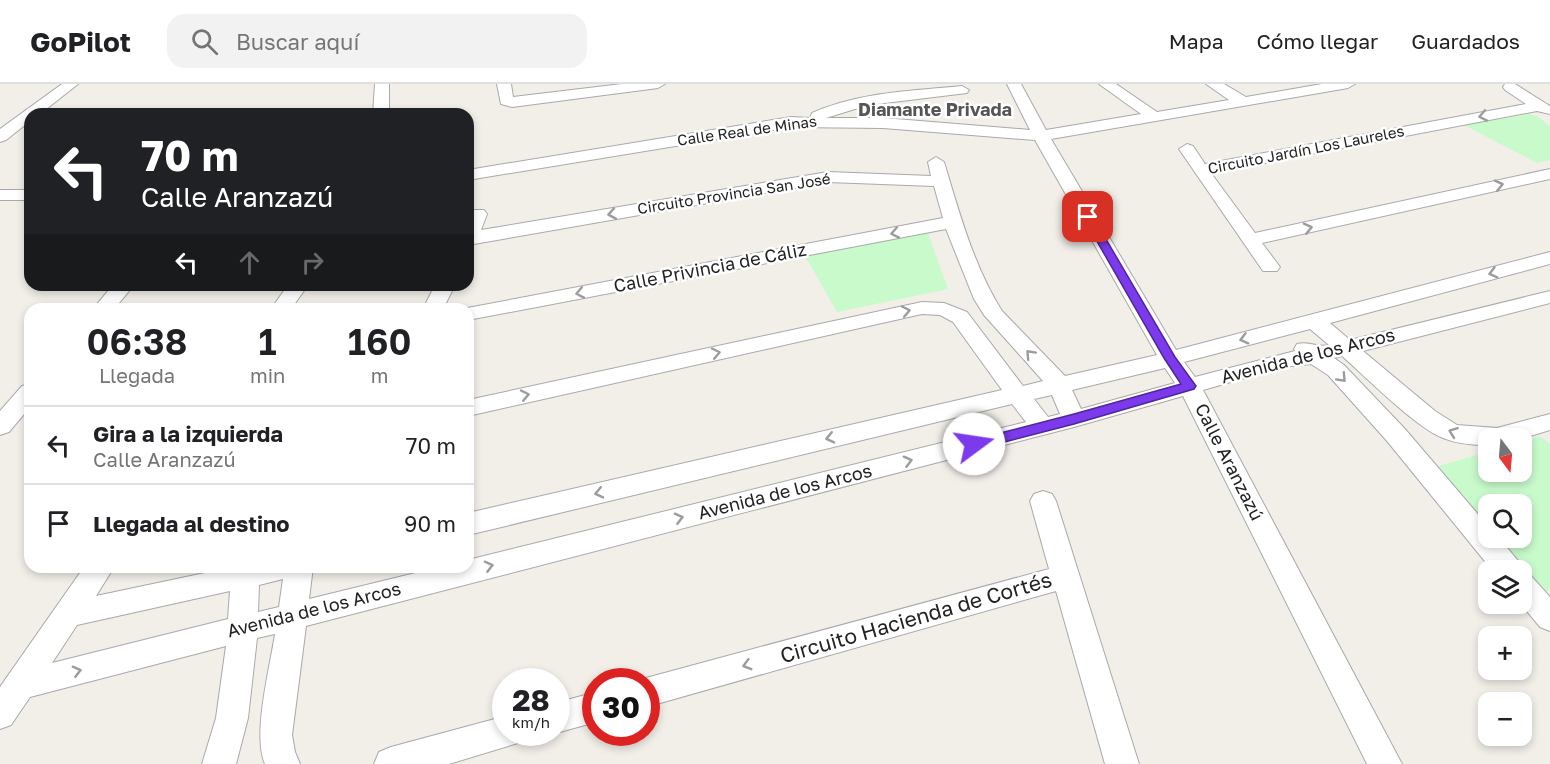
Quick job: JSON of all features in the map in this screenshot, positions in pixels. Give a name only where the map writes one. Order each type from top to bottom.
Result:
[{"type":"street","points":[[38,108],[71,84]]},
{"type":"street","points":[[381,108],[382,84]]},
{"type":"street","points":[[504,84],[506,100],[512,102],[658,84]]},
{"type":"street","name":"Calle Aranzazú","points":[[1014,84],[1041,136],[1170,358],[1189,386],[1385,764]]},
{"type":"street","points":[[1106,84],[1155,117]]},
{"type":"street","points":[[1213,84],[1244,102]]},
{"type":"street","name":"Calle Real de Minas","points":[[474,174],[768,125],[807,121],[883,123],[1041,136],[1244,102],[1324,86],[1348,84]]},
{"type":"street","points":[[1510,87],[1545,109]]},
{"type":"street","points":[[807,121],[828,110],[857,103],[962,90]]},
{"type":"street","name":"Circuito Jardín Los Laureles","points":[[1270,267],[1200,170],[1545,109]]},
{"type":"street","points":[[0,136],[24,118]]},
{"type":"street","points":[[1187,148],[1200,170]]},
{"type":"street","name":"Circuito Provincia San José","points":[[474,238],[828,177],[938,172],[975,282],[994,315],[1058,383],[1074,419]]},
{"type":"street","points":[[1251,240],[1550,174]]},
{"type":"street","points":[[0,195],[24,195]]},
{"type":"street","name":"Circuito Provincia San José","points":[[474,224],[478,214]]},
{"type":"street","name":"Calle Privincia de Cáliz","points":[[474,313],[953,222]]},
{"type":"street","name":"Avenida de los Arcos","points":[[474,523],[1170,358],[1550,258]]},
{"type":"street","points":[[108,303],[119,291]]},
{"type":"street","name":"Avenida de los Arcos","points":[[474,570],[1074,419],[1282,360],[1314,356],[1550,297]]},
{"type":"street","points":[[474,407],[922,308],[944,309],[960,317],[1042,427]]},
{"type":"street","points":[[1313,320],[1427,417],[1449,431],[1466,436],[1497,437],[1550,422]]},
{"type":"street","points":[[1279,330],[1336,370],[1396,435],[1501,560]]},
{"type":"street","points":[[0,426],[24,399]]},
{"type":"street","points":[[1043,501],[1066,576]]},
{"type":"street","points":[[0,714],[96,573]]},
{"type":"street","points":[[66,615],[262,573]]},
{"type":"street","points":[[283,764],[279,758],[276,735],[298,573]]},
{"type":"street","name":"Avenida de los Arcos","points":[[20,685],[460,573]]},
{"type":"street","name":"Circuito Hacienda de Cortés","points":[[660,689],[1066,576],[1122,764]]},
{"type":"street","points":[[219,764],[229,738],[235,708],[243,628],[245,577]]},
{"type":"street","points":[[1532,597],[1550,618]]},
{"type":"street","points":[[391,764],[492,736]]},
{"type":"green space","points":[[1529,114],[1537,116],[1550,126],[1550,160],[1537,163],[1464,125]]},
{"type":"green space","points":[[928,233],[948,289],[837,312],[805,256]]},
{"type":"green space","points":[[1540,436],[1550,444],[1550,590],[1536,595],[1532,590],[1532,560],[1512,560],[1500,548],[1532,548],[1532,494],[1478,494],[1478,522],[1435,467],[1478,455],[1478,482],[1532,482],[1532,439]]},
{"type":"district","name":"Diamante Privada","points":[[935,110]]},
{"type":"route","points":[[974,444],[1074,419],[1189,386],[1170,358],[1088,217]]}]
